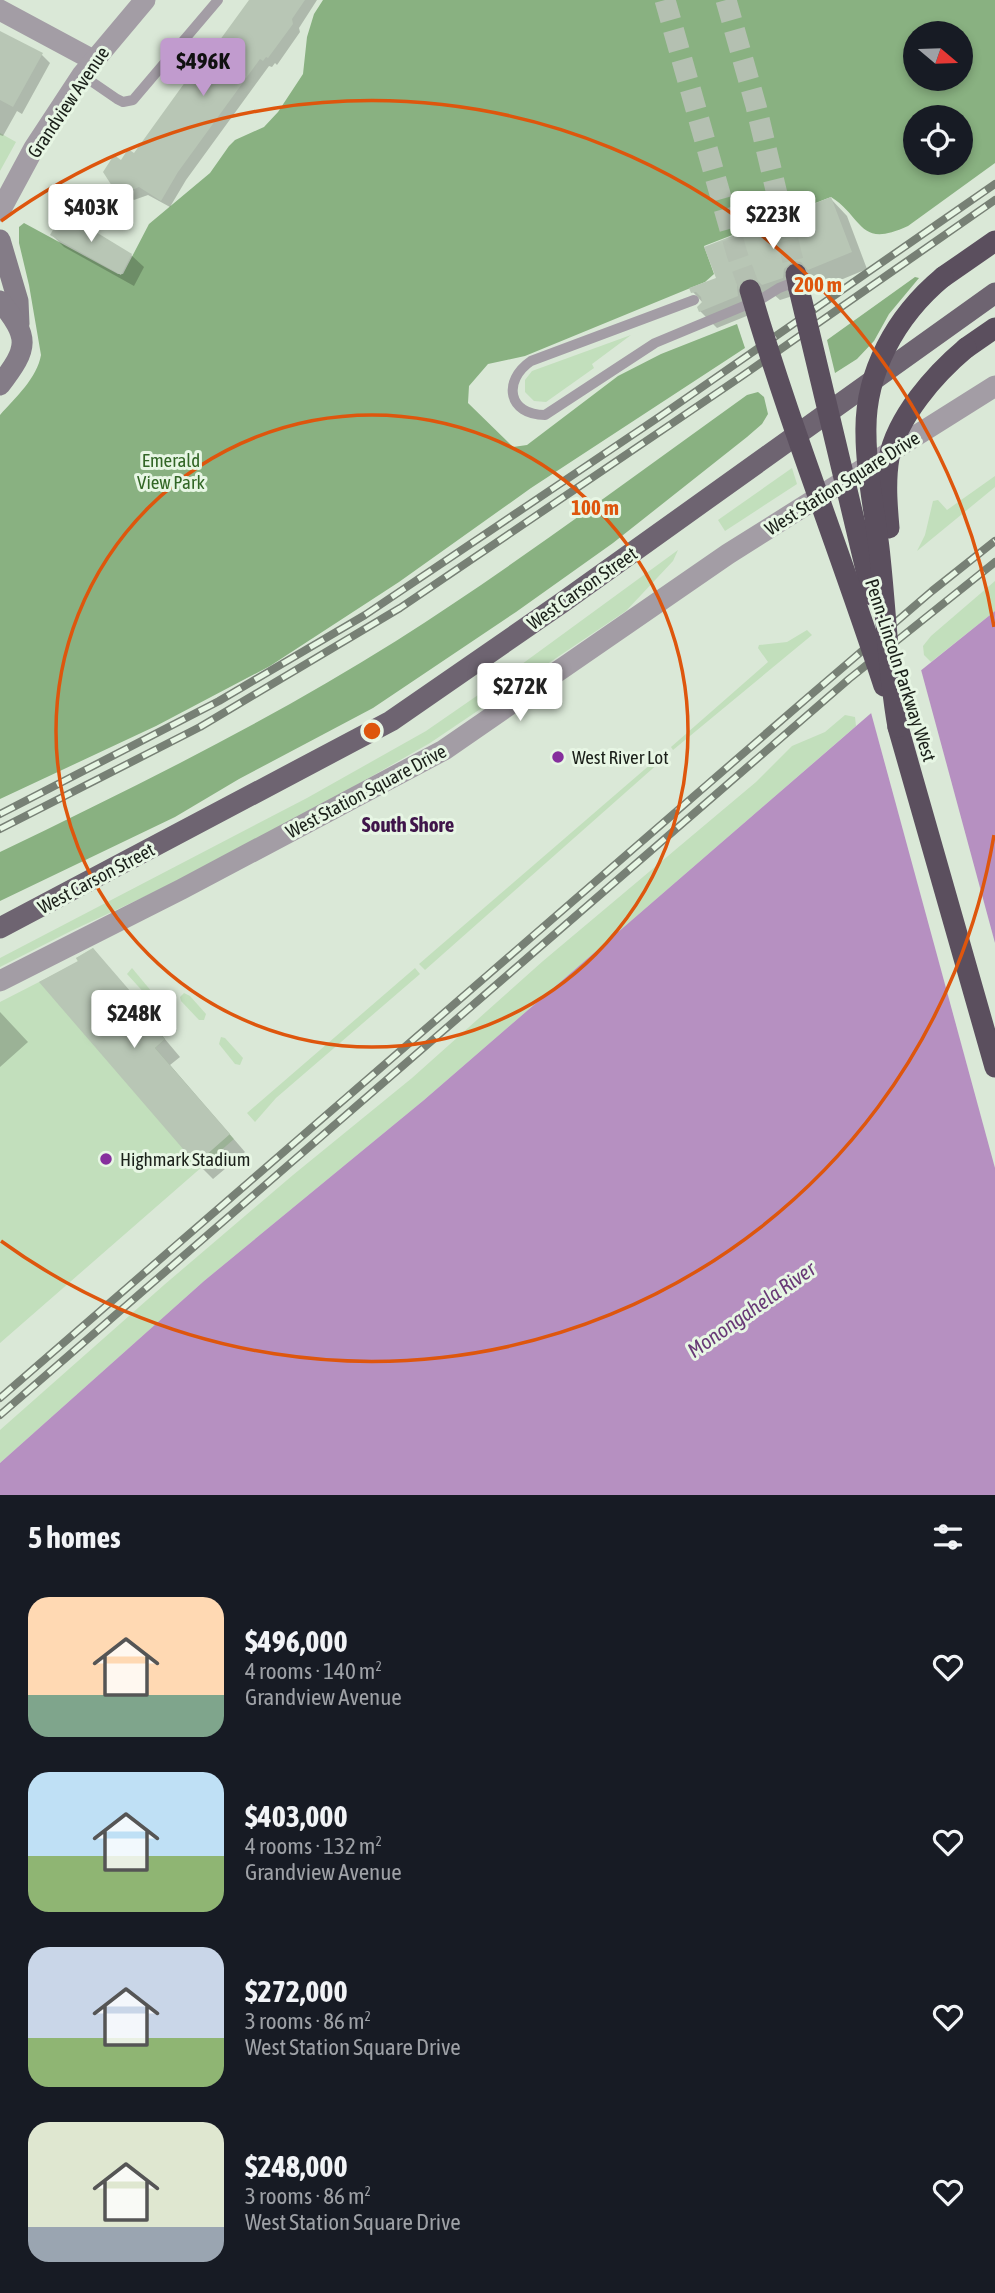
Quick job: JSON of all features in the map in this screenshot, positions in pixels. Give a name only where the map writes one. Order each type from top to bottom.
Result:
[{"type":"highway","points":[[903,732],[866,451],[868,402],[882,355],[904,317],[934,285],[995,241]]},
{"type":"highway","name":"Penn-Lincoln Parkway West","points":[[797,281],[903,732],[995,1067]]},
{"type":"highway","name":"Penn-Lincoln Parkway West","points":[[750,290],[774,373],[903,732],[995,1044]]},
{"type":"highway","points":[[903,732],[887,498],[890,454],[909,414],[930,383],[946,365],[995,328]]},
{"type":"main road","points":[[0,240],[18,301],[22,347],[19,359],[0,385]]},
{"type":"main road","name":"West Carson Street","points":[[0,928],[391,721],[995,293]]},
{"type":"main road","points":[[0,300],[19,324]]},
{"type":"street","name":"Grandview Avenue","points":[[0,211],[34,148],[88,68],[145,0]]},
{"type":"street","points":[[0,10],[88,68]]},
{"type":"street","name":"West Station Square Drive","points":[[0,981],[182,889],[444,750],[728,554],[995,386]]},
{"type":"lane","points":[[88,68],[117,99],[122,102],[133,100],[218,0]]},
{"type":"lane","points":[[694,300],[531,361],[520,368],[514,378],[512,390],[516,401],[533,415],[545,415],[655,343],[797,281]]},
{"type":"green space","name":"Emerald View Park","points":[[323,0],[995,0],[995,163],[908,226],[892,232],[880,234],[863,228],[831,197],[704,246],[714,274],[705,282],[525,356],[488,364],[469,386],[468,403],[513,447],[527,445],[618,376],[661,354],[737,324],[745,348],[531,488],[399,582],[270,666],[156,726],[0,799],[0,415],[35,372],[41,355],[19,243],[19,227],[24,223],[118,274],[123,274],[149,224],[210,173],[235,140],[264,127],[278,112],[303,74],[307,37],[314,14]]},
{"type":"green space","points":[[0,133],[16,142],[0,171]]},
{"type":"green space","points":[[915,277],[919,278],[889,314],[874,341],[857,359],[835,373],[827,340]]},
{"type":"green space","points":[[631,335],[592,364],[594,368],[546,402],[534,401],[525,392],[525,380],[532,371]]},
{"type":"green space","points":[[758,392],[764,397],[768,414],[762,424],[613,543],[516,612],[373,708],[239,779],[175,817],[0,901],[0,852],[201,752],[300,699],[396,641],[486,582],[747,395]]},
{"type":"green space","points":[[792,468],[797,484],[725,531],[718,520]]},
{"type":"green space","points":[[995,476],[995,487],[917,551],[925,535],[933,501],[938,500],[947,510]]},
{"type":"green space","points":[[678,550],[673,561],[626,611],[430,743],[332,799],[163,888],[0,967],[0,958],[307,798],[426,731]]},
{"type":"green space","points":[[995,581],[995,611],[931,662],[924,655],[923,646]]},
{"type":"green space","points":[[807,630],[812,635],[673,750],[671,747],[768,662],[758,648],[759,645],[787,642]]},
{"type":"green space","points":[[845,715],[855,717],[856,726],[424,1100],[204,1281],[0,1463],[0,1430],[164,1285],[412,1078],[543,961],[756,782],[792,746],[825,732]]},
{"type":"green space","points":[[666,751],[669,754],[425,970],[419,964]]},
{"type":"green space","name":"Highmark Stadium","points":[[93,948],[133,1002],[165,1039],[155,1048],[234,1139],[0,1343],[0,1002],[78,962],[76,958]]},
{"type":"green space","points":[[132,968],[152,992],[147,996],[127,974]]},
{"type":"green space","points":[[415,968],[420,974],[276,1098],[255,1122],[247,1113]]},
{"type":"green space","points":[[184,993],[206,1014],[204,1020],[199,1020],[181,1001],[180,997]]},
{"type":"green space","points":[[221,1037],[243,1058],[240,1065],[235,1064],[219,1044]]},
{"type":"water","name":"Monongahela River","points":[[995,611],[995,1495],[0,1495],[0,1463],[204,1281],[424,1100],[914,676]]},
{"type":"pier","points":[[920,666],[995,943],[995,1168],[870,709]]},
{"type":"building","points":[[249,0],[305,0],[292,19],[293,24],[268,58],[263,61],[260,59],[178,172],[161,201],[139,187],[125,193],[112,186],[103,172],[114,155],[121,160],[128,149],[134,153],[214,42],[217,44]]},
{"type":"building","points":[[0,31],[43,53],[13,107],[0,100]]},
{"type":"building","points":[[831,197],[852,252],[808,270],[801,262],[793,261],[784,269],[783,278],[762,285],[754,277],[746,278],[737,286],[738,296],[699,312],[697,307],[702,302],[701,297],[696,292],[691,293],[689,288],[716,278],[704,247]]},
{"type":"building","points":[[63,212],[132,254],[121,275],[50,235]]},
{"type":"building","points":[[93,948],[137,999],[133,1002],[165,1039],[155,1048],[230,1134],[196,1164],[39,982],[78,961],[76,958]]},
{"type":"tunnel","points":[[665,0],[737,254],[750,290]]},
{"type":"tunnel","points":[[726,0],[756,106],[796,274]]},
{"type":"railway","points":[[0,814],[219,701],[365,615],[659,417],[995,184]]},
{"type":"railway","points":[[0,829],[200,727],[400,608],[995,200]]},
{"type":"railway","points":[[0,1398],[806,699],[995,541]]},
{"type":"railway","points":[[0,1415],[849,679],[995,562]]},
{"type":"place","name":"West River Lot","points":[[558,757]]},
{"type":"place","name":"Highmark Stadium","points":[[106,1159]]},
{"type":"district","name":"South Shore","points":[[408,824]]}]
